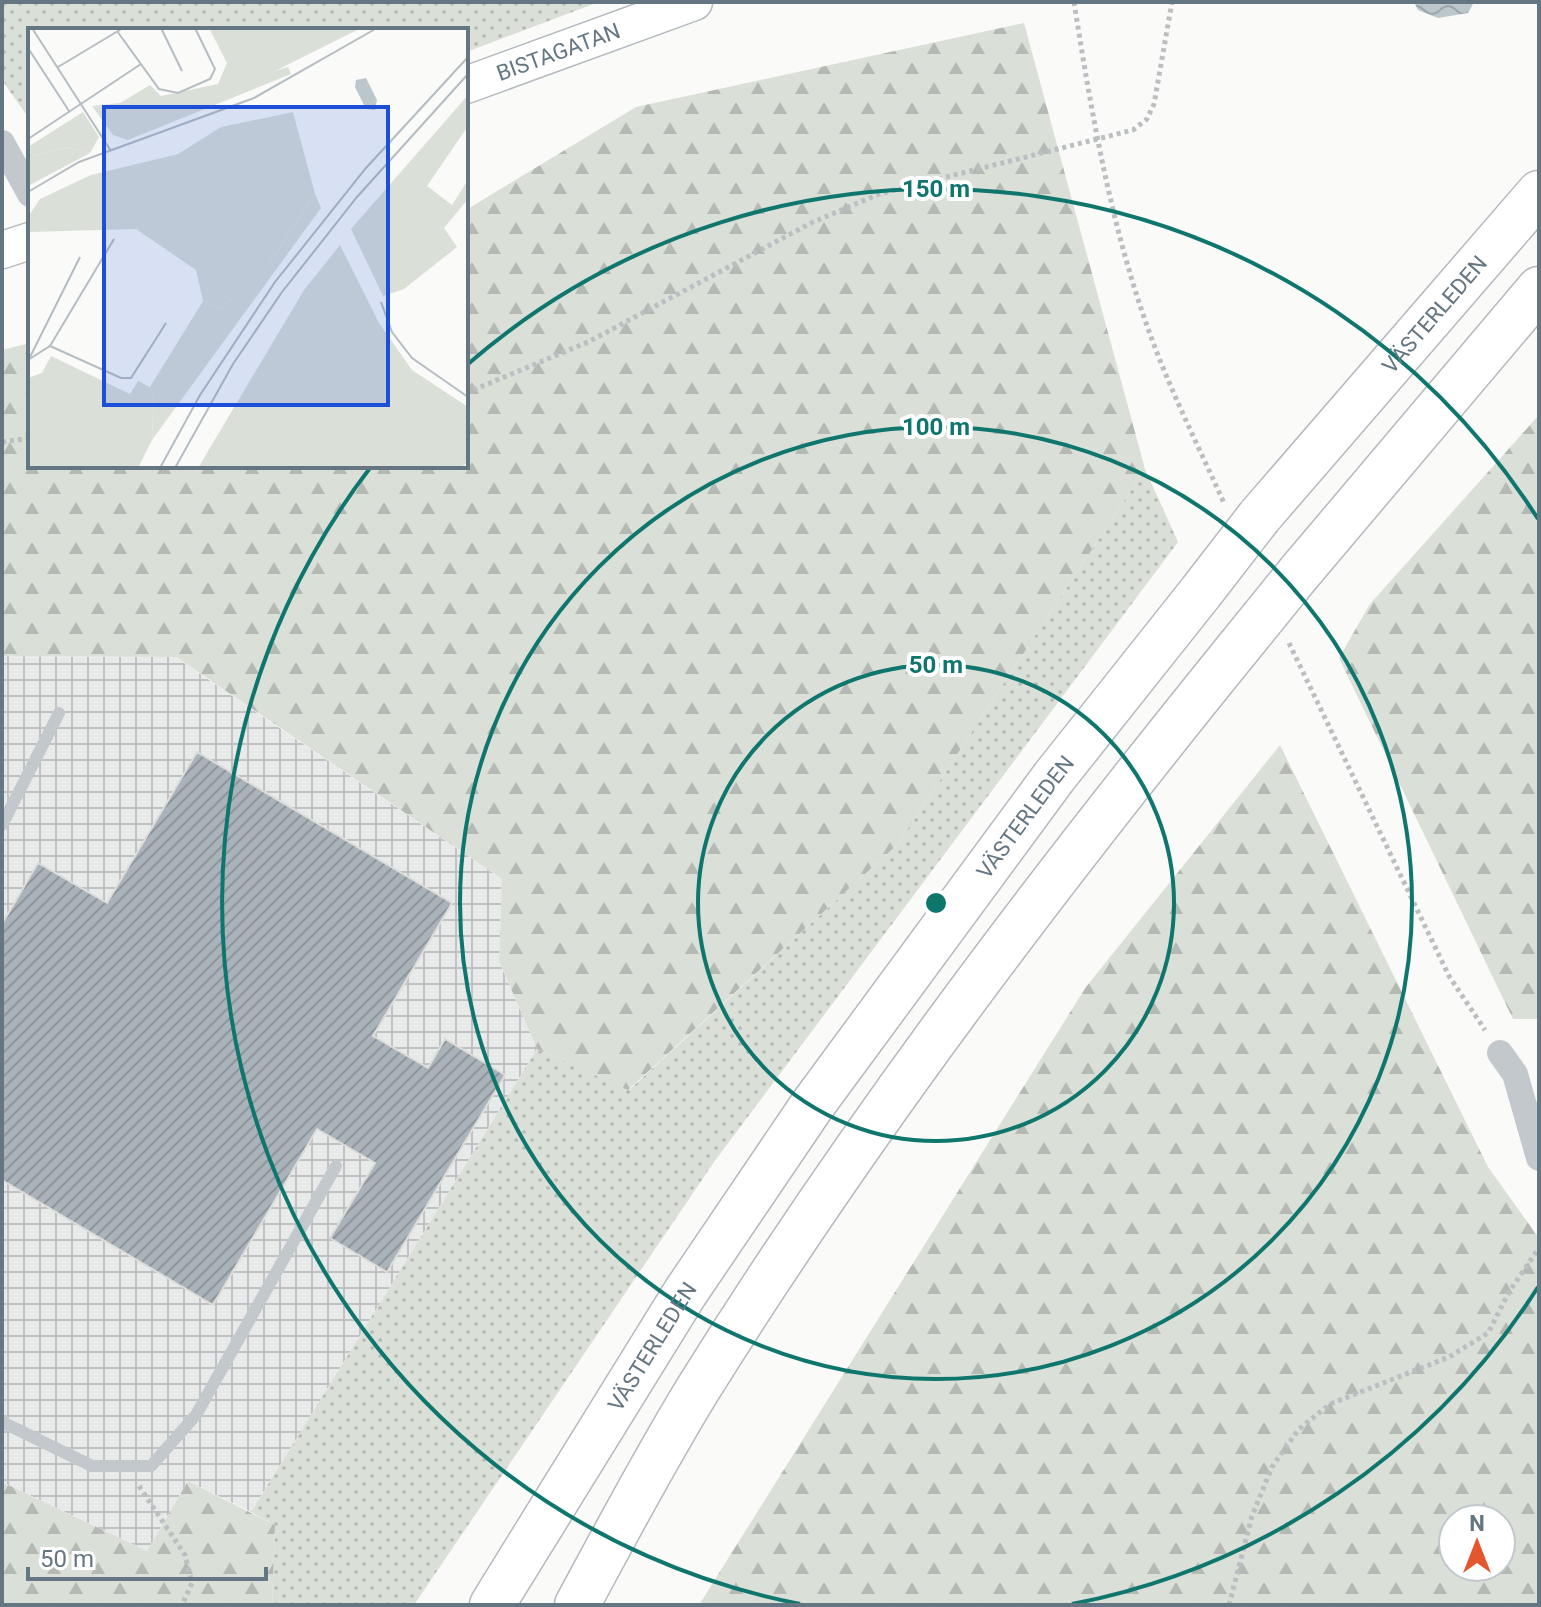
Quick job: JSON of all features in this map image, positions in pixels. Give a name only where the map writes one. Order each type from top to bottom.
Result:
[{"type":"highway","name":"VÄSTERLEDEN","points":[[492,1605],[520,1554],[685,1293],[811,1107],[1054,777],[1259,517],[1539,193]]},
{"type":"highway","points":[[577,1605],[699,1388],[860,1143],[1110,806],[1299,573],[1539,289]]},
{"type":"street","name":"BISTAGATAN","points":[[468,84],[694,2]]},
{"type":"street","points":[[2,143],[28,190]]},
{"type":"street","points":[[2,250],[28,242]]},
{"type":"street","points":[[1500,1053],[1515,1074],[1539,1158]]},
{"type":"lane","points":[[2,825],[59,713]]},
{"type":"lane","points":[[2,1422],[92,1466],[151,1466],[196,1415],[336,1166]]},
{"type":"path","points":[[468,392],[602,336],[811,223],[879,194],[1133,130],[1147,119],[1154,104],[1172,2]]},
{"type":"path","points":[[2,442],[28,438]]},
{"type":"path","points":[[1229,1605],[1252,1516],[1272,1467],[1298,1430],[1330,1404],[1449,1357],[1488,1333],[1509,1292],[1539,1248]]},
{"type":"path","points":[[125,1466],[185,1555],[192,1583],[182,1605]]},
{"type":"shaded area","points":[[2,656],[175,657],[502,879],[499,961],[537,1049],[251,1512],[188,1481],[147,1551],[2,1482]]},
{"type":"green space","points":[[2,2],[599,2],[468,51],[468,28],[28,28],[28,117],[2,80]]},
{"type":"green space","points":[[1024,23],[1145,469],[898,844],[628,1090],[537,1049],[499,961],[502,879],[176,657],[2,656],[2,350],[28,344],[28,468],[468,468],[468,209],[636,107]]},
{"type":"green space","points":[[1539,415],[1539,1019],[1513,1019],[1339,658],[1370,604]]},
{"type":"green space","points":[[1145,469],[1178,542],[714,1162],[414,1605],[272,1605],[275,1525],[251,1512],[537,1049],[629,1090],[898,844]]},
{"type":"green space","points":[[1280,745],[1488,1167],[1539,1238],[1539,1605],[699,1605],[1086,987]]},
{"type":"green space","points":[[188,1481],[275,1525],[272,1605],[2,1605],[2,1482],[147,1551]]},
{"type":"water","points":[[1414,2],[1474,2],[1468,13],[1438,18],[1418,10]]},
{"type":"building","points":[[197,752],[452,903],[373,1036],[428,1068],[445,1039],[505,1075],[387,1272],[330,1238],[375,1163],[317,1129],[213,1305],[2,1180],[2,924],[38,863],[107,903]]}]
